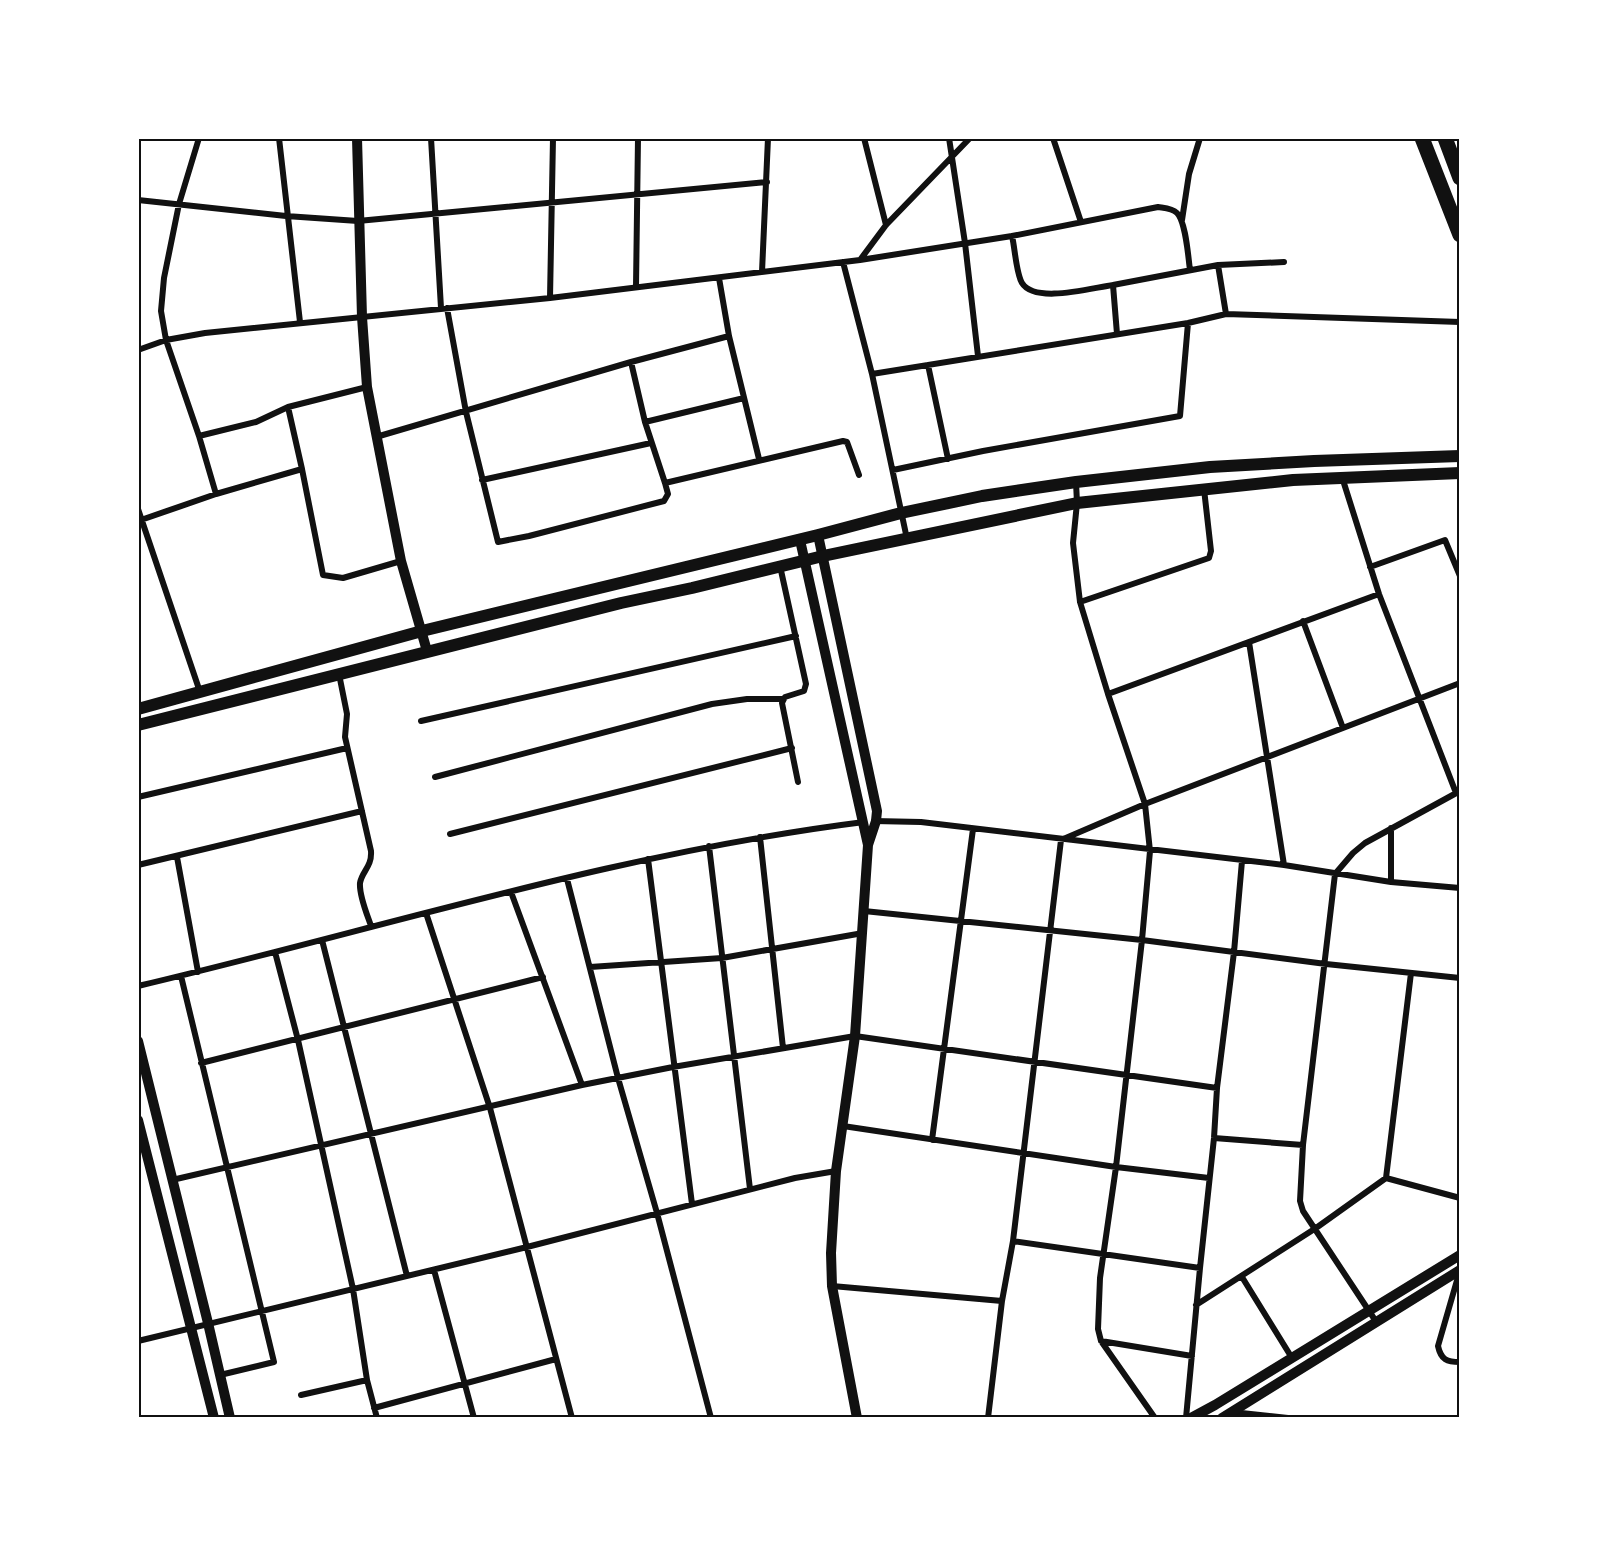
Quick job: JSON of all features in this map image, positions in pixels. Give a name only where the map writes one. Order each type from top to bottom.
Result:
[{"type":"main road","points":[[1422,138],[1460,234]]},
{"type":"main road","points":[[1445,138],[1460,178]]},
{"type":"main road","points":[[138,709],[423,632],[818,536],[901,513],[982,496],[1076,482],[1210,467],[1460,456]]},
{"type":"main road","points":[[138,725],[621,603],[823,556],[1077,503],[1342,477],[1460,473]]},
{"type":"street","points":[[199,138],[179,204],[161,311],[166,340],[216,494]]},
{"type":"street","points":[[279,138],[286,216],[300,322]]},
{"type":"street","points":[[357,138],[358,221],[367,387],[401,561],[428,651]]},
{"type":"street","points":[[431,138],[444,308],[466,412],[498,542],[540,534],[664,501],[668,494],[645,422],[632,362]]},
{"type":"street","points":[[550,298],[553,138]]},
{"type":"street","points":[[636,287],[638,138]]},
{"type":"street","points":[[762,272],[768,138]]},
{"type":"street","points":[[864,138],[886,225]]},
{"type":"street","points":[[949,138],[965,243],[978,356]]},
{"type":"street","points":[[860,260],[886,225],[970,138]]},
{"type":"street","points":[[1053,138],[1081,222]]},
{"type":"street","points":[[1190,270],[1182,220],[1189,174],[1200,138]]},
{"type":"street","points":[[138,201],[358,221],[767,182]]},
{"type":"street","points":[[138,350],[166,340],[205,333],[550,298],[860,260],[1012,236],[1158,207],[1171,209],[1182,220]]},
{"type":"street","points":[[1012,236],[1021,281],[1040,294],[1073,292],[1218,265],[1284,262]]},
{"type":"street","points":[[843,262],[872,374],[908,540]]},
{"type":"street","points":[[1218,265],[1226,314]]},
{"type":"street","points":[[719,278],[729,336],[759,459]]},
{"type":"street","points":[[1113,285],[1117,334]]},
{"type":"street","points":[[872,374],[1226,314],[1460,322]]},
{"type":"street","points":[[893,470],[1180,416],[1188,322]]},
{"type":"street","points":[[376,437],[729,336]]},
{"type":"street","points":[[928,365],[948,459]]},
{"type":"street","points":[[199,436],[256,422],[288,408],[367,387]]},
{"type":"street","points":[[645,422],[744,398]]},
{"type":"street","points":[[288,408],[322,575],[343,578],[401,561]]},
{"type":"street","points":[[665,483],[759,459],[845,441],[859,475]]},
{"type":"street","points":[[482,480],[651,443]]},
{"type":"street","points":[[140,520],[216,494],[302,469]]},
{"type":"street","points":[[1342,477],[1379,594],[1458,791],[1390,828],[1359,848],[1335,874],[1303,1145],[1300,1201],[1303,1211],[1377,1323]]},
{"type":"street","points":[[1076,482],[1077,503],[1073,543],[1080,602],[1107,694],[1145,804],[1150,851],[1116,1167],[1103,1253],[1098,1329],[1101,1341],[1155,1418]]},
{"type":"street","points":[[1080,602],[1209,558],[1211,551],[1204,489]]},
{"type":"street","points":[[138,509],[200,692]]},
{"type":"street","points":[[818,536],[876,802],[876,821],[868,845],[855,1036],[832,1218],[832,1286],[857,1418]]},
{"type":"street","points":[[800,540],[868,845]]},
{"type":"street","points":[[1370,567],[1445,540],[1460,576]]},
{"type":"street","points":[[435,777],[712,704],[747,699],[783,699],[800,693],[806,688],[780,566]]},
{"type":"street","points":[[1107,694],[1379,594]]},
{"type":"street","points":[[1303,621],[1343,728]]},
{"type":"street","points":[[421,721],[796,636]]},
{"type":"street","points":[[1249,642],[1284,866]]},
{"type":"street","points":[[338,673],[347,714],[345,731],[347,747],[372,856],[360,886],[370,926]]},
{"type":"street","points":[[1061,840],[1145,804],[1460,683]]},
{"type":"street","points":[[783,699],[782,706],[798,782]]},
{"type":"street","points":[[138,797],[347,747]]},
{"type":"street","points":[[450,834],[792,747]]},
{"type":"street","points":[[138,865],[362,811]]},
{"type":"street","points":[[138,986],[370,926],[648,859],[760,837],[862,822],[921,822],[1284,866],[1391,882],[1460,888]]},
{"type":"street","points":[[1390,828],[1391,882]]},
{"type":"street","points":[[932,1140],[973,829]]},
{"type":"street","points":[[760,837],[783,1048]]},
{"type":"street","points":[[988,1418],[1002,1301],[1013,1241],[1061,840]]},
{"type":"street","points":[[709,846],[750,1189]]},
{"type":"street","points":[[177,857],[198,972]]},
{"type":"street","points":[[648,859],[692,1204]]},
{"type":"street","points":[[1186,1418],[1217,1088],[1234,952],[1242,861]]},
{"type":"street","points":[[567,879],[618,1078],[657,1213],[711,1418]]},
{"type":"street","points":[[511,892],[582,1085]]},
{"type":"street","points":[[864,911],[1142,940],[1326,964],[1460,978]]},
{"type":"street","points":[[426,913],[490,1108],[572,1418]]},
{"type":"street","points":[[590,968],[722,958],[862,933]]},
{"type":"street","points":[[322,939],[407,1276]]},
{"type":"street","points":[[275,952],[298,1040],[353,1289],[367,1380],[377,1418]]},
{"type":"street","points":[[1196,1305],[1316,1228],[1386,1178],[1411,973]]},
{"type":"street","points":[[181,976],[274,1362],[220,1375]]},
{"type":"street","points":[[201,1063],[543,977]]},
{"type":"street","points":[[172,1181],[582,1085],[855,1036],[1217,1088]]},
{"type":"street","points":[[138,1041],[230,1418]]},
{"type":"street","points":[[138,1120],[143,1159],[192,1326],[214,1418]]},
{"type":"street","points":[[843,1126],[1116,1167],[1209,1178]]},
{"type":"street","points":[[1214,1138],[1303,1145]]},
{"type":"street","points":[[138,1341],[192,1326],[527,1247],[795,1178],[837,1171]]},
{"type":"street","points":[[1386,1178],[1460,1198]]},
{"type":"street","points":[[1013,1241],[1200,1268]]},
{"type":"street","points":[[1191,1418],[1460,1255]]},
{"type":"street","points":[[434,1270],[474,1418]]},
{"type":"street","points":[[1215,1405],[1222,1418],[1233,1412],[1460,1270]]},
{"type":"street","points":[[1460,1270],[1438,1346],[1440,1356],[1444,1360],[1460,1362]]},
{"type":"street","points":[[1242,1277],[1292,1358]]},
{"type":"street","points":[[832,1286],[1002,1301]]},
{"type":"street","points":[[1101,1341],[1192,1356]]},
{"type":"street","points":[[374,1408],[556,1359]]},
{"type":"street","points":[[301,1395],[367,1380]]},
{"type":"street","points":[[1233,1412],[1288,1418]]}]
